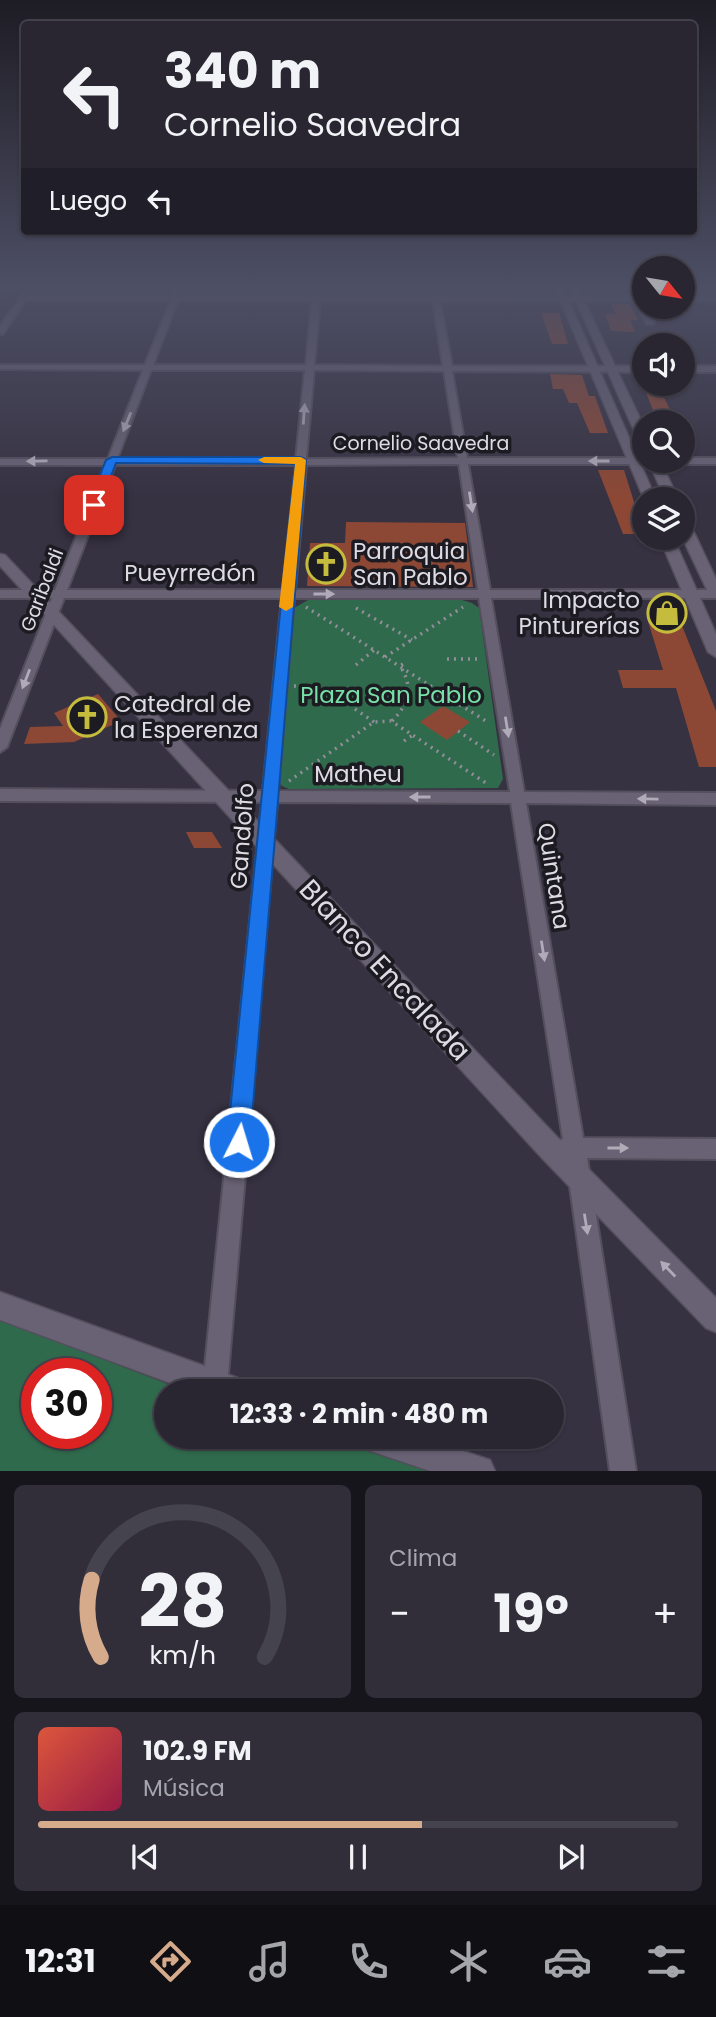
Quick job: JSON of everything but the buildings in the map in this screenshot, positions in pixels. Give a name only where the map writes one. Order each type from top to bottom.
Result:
[{"type":"main road","points":[[589,359],[632,457]]},
{"type":"main road","points":[[606,359],[632,414]]},
{"type":"main road","points":[[671,550],[716,652]]},
{"type":"main road","points":[[695,550],[716,594]]},
{"type":"main road","name":"Blanco Encalada","points":[[0,558],[267,844],[563,1148],[579,1178],[716,1318]]},
{"type":"main road","points":[[0,1306],[199,1379]]},
{"type":"main road","points":[[410,1449],[479,1471]]},
{"type":"street","name":"Garibaldi","points":[[0,747],[151,359]]},
{"type":"street","name":"Gandolfo","points":[[225,1379],[269,796],[309,359]]},
{"type":"street","name":"Quintana","points":[[446,359],[514,767],[514,797],[563,1148]]},
{"type":"street","points":[[0,367],[632,369]]},
{"type":"street","points":[[695,369],[716,369]]},
{"type":"street","name":"Cornelio Saavedra","points":[[0,462],[632,461]]},
{"type":"street","name":"Cornelio Saavedra","points":[[695,461],[716,461]]},
{"type":"street","name":"Pueyrredón","points":[[0,594],[716,594]]},
{"type":"street","name":"Matheu","points":[[0,794],[716,799]]},
{"type":"street","points":[[563,1148],[716,1149]]},
{"type":"street","points":[[579,1178],[623,1471]]},
{"type":"path","points":[[385,657],[486,593]]},
{"type":"path","points":[[287,594],[509,736]]},
{"type":"path","points":[[343,594],[356,608],[412,640]]},
{"type":"path","points":[[356,665],[374,650]]},
{"type":"path","points":[[447,659],[496,659]]},
{"type":"path","points":[[400,666],[406,662]]},
{"type":"path","points":[[391,721],[402,710],[410,693],[407,675],[400,666]]},
{"type":"path","points":[[355,709],[374,722]]},
{"type":"path","points":[[269,796],[374,722],[391,721],[514,797]]},
{"type":"path","points":[[458,731],[514,767]]},
{"type":"path","points":[[404,741],[413,735]]},
{"type":"green space","name":"Plaza San Pablo","points":[[308,600],[462,600],[479,608],[503,779],[498,788],[289,789],[282,786],[278,780],[294,608]]},
{"type":"green space","points":[[0,1320],[100,1358],[21,1358],[21,1449],[112,1449],[112,1363],[155,1379],[154,1449],[360,1449],[427,1471],[0,1471]]},
{"type":"slow traffic","points":[[264,460],[301,460],[286,607]]},
{"type":"place","name":"Parroquia San Pablo","points":[[326,564]]},
{"type":"place","name":"Impacto Pinturerías","points":[[667,613]]},
{"type":"place","name":"Catedral de la Esperenza","points":[[87,717]]},
{"type":"route","points":[[94,505],[112,460],[301,460],[239,1142]]}]
